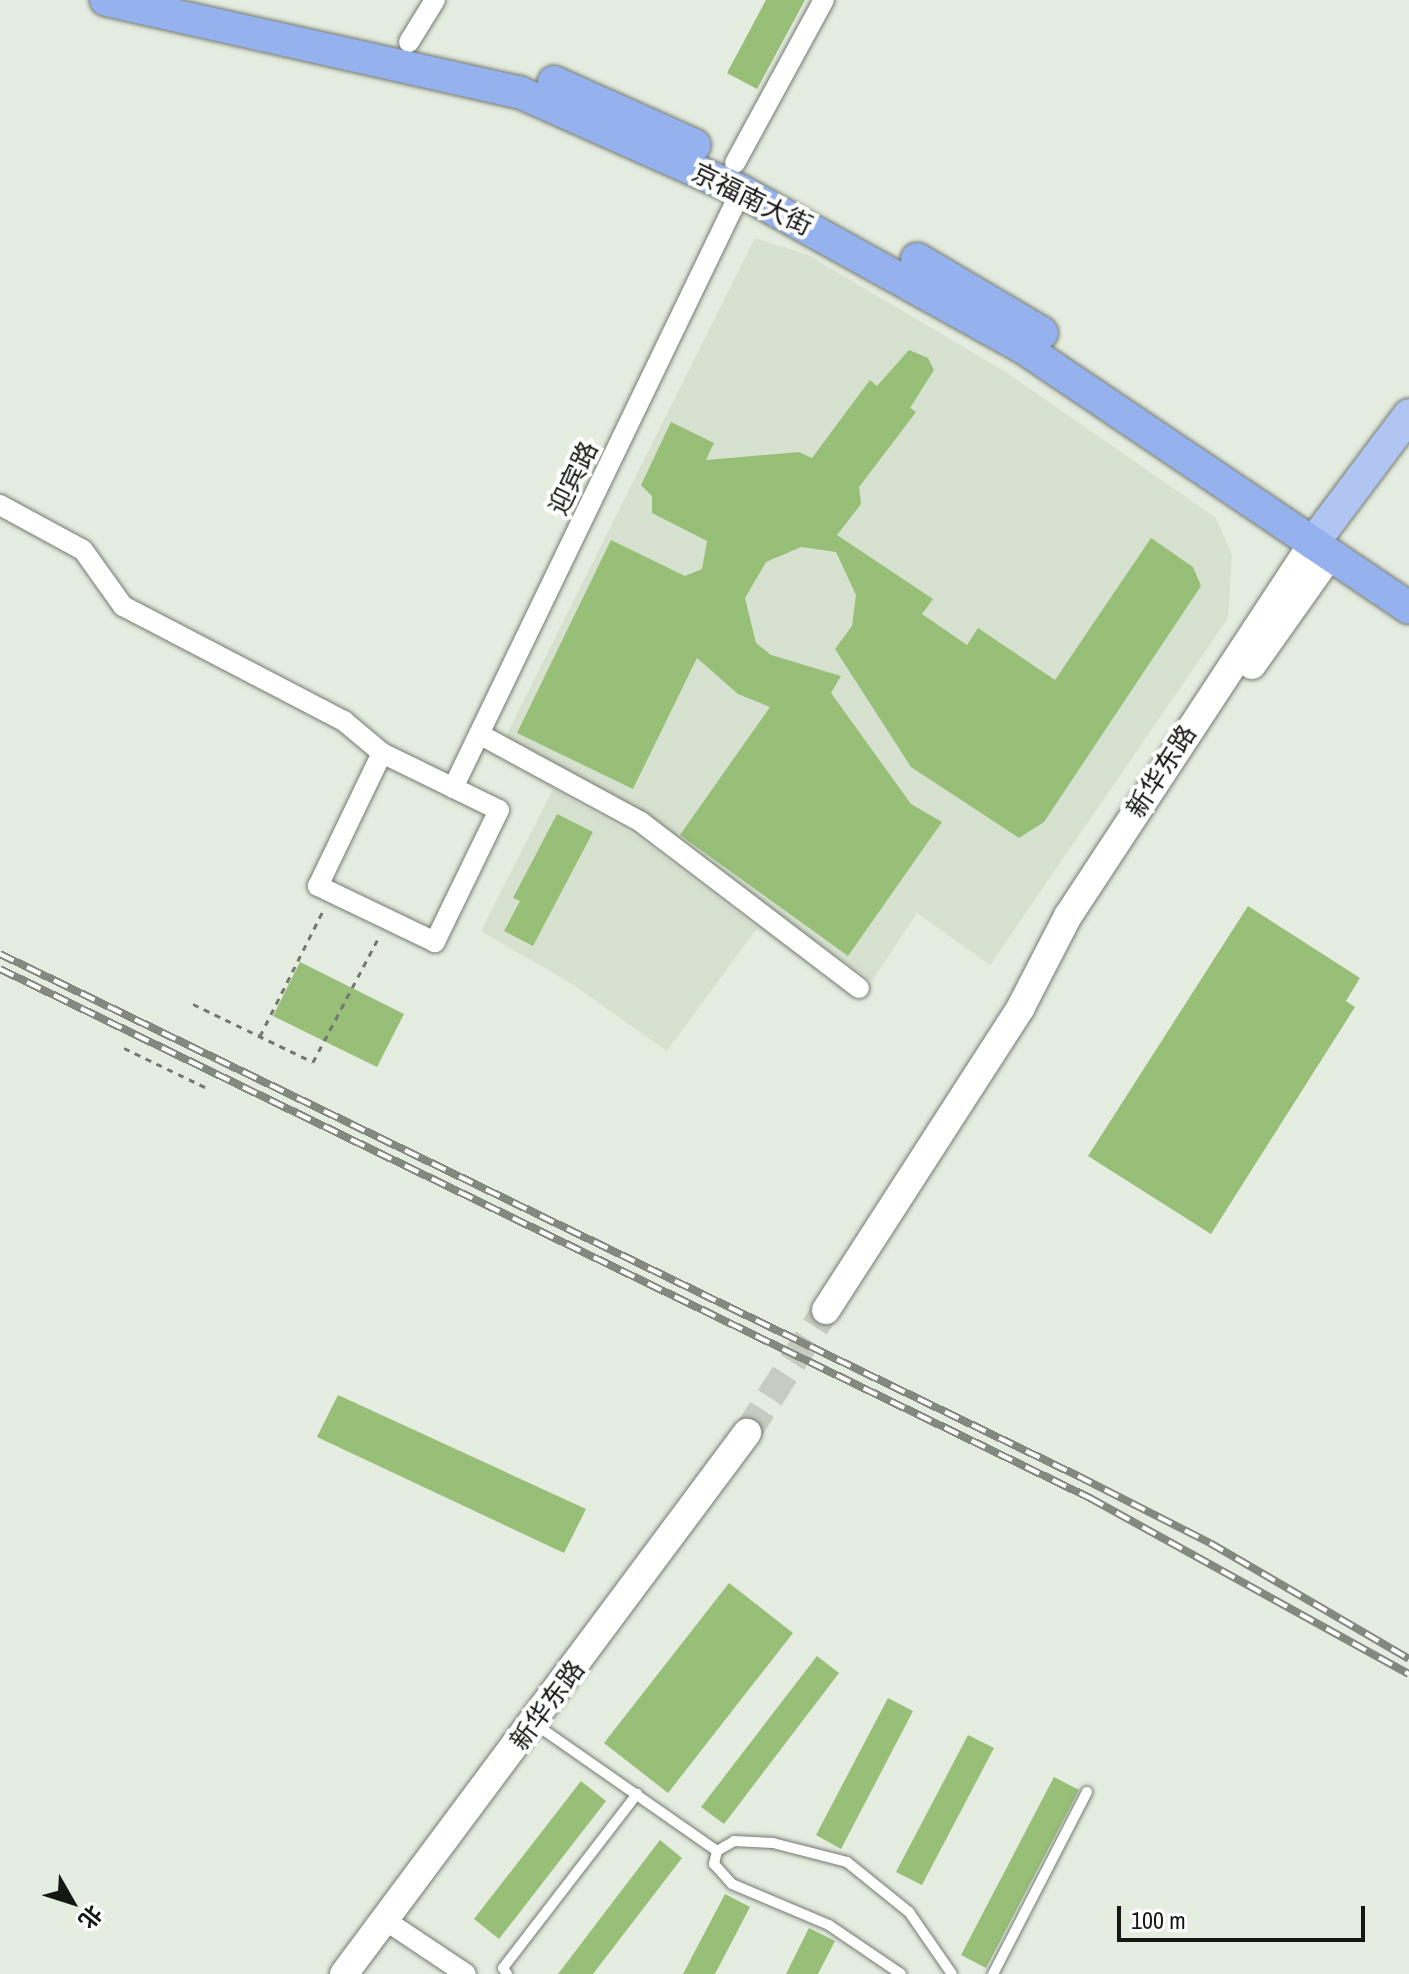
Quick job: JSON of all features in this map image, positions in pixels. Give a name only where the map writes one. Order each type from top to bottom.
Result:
[{"type":"highway","name":"京福南大街","points":[[106,0],[519,92],[738,177]]},
{"type":"highway","name":"京福南大街","points":[[213,0],[526,71],[1033,328],[1328,540]]},
{"type":"highway","points":[[1328,540],[1409,581]]},
{"type":"highway","points":[[1328,540],[1409,608]]},
{"type":"main road","points":[[1328,540],[1409,415]]},
{"type":"main road","points":[[1328,540],[1409,449]]},
{"type":"main road","name":"新华东路","points":[[826,1310],[1021,1007],[1088,921],[1328,540]]},
{"type":"main road","name":"新华东路","points":[[344,1974],[534,1723],[747,1433]]},
{"type":"street","points":[[409,42],[435,0]]},
{"type":"street","name":"迎宾路","points":[[453,788],[738,177],[824,0]]},
{"type":"street","points":[[0,505],[83,550],[123,606],[344,721],[382,753],[499,810],[435,942],[318,886],[382,753]]},
{"type":"street","points":[[479,734],[641,822],[859,988]]},
{"type":"street","points":[[385,1920],[466,1974]]},
{"type":"lane","points":[[534,1723],[717,1851]]},
{"type":"lane","points":[[993,1974],[1087,1792]]},
{"type":"lane","points":[[507,1974],[503,1968],[637,1794]]},
{"type":"lane","points":[[901,1974],[829,1925],[732,1884],[714,1864],[717,1851],[734,1841],[773,1843],[847,1862],[909,1912],[952,1974]]},
{"type":"path","points":[[260,1036],[333,893]]},
{"type":"path","points":[[193,1004],[313,1062],[388,919]]},
{"type":"path","points":[[124,1048],[205,1087]]},
{"type":"shaded area","points":[[755,238],[808,255],[1004,371],[1216,518],[1232,555],[1228,618],[990,965],[917,913],[872,981],[680,846],[505,738]]},
{"type":"shaded area","points":[[553,789],[639,838],[757,928],[667,1051],[572,984],[481,931]]},
{"type":"building","points":[[766,0],[805,0],[757,89],[727,73]]},
{"type":"building","points":[[909,350],[928,358],[934,370],[910,408],[916,412],[859,487],[861,504],[837,535],[933,599],[922,614],[967,645],[978,628],[1055,680],[1151,538],[1193,567],[1201,586],[1044,822],[1019,838],[911,767],[835,649],[852,626],[856,595],[836,552],[801,547],[766,562],[745,598],[756,643],[771,655],[841,676],[831,693],[911,804],[942,822],[848,956],[680,835],[770,707],[738,694],[697,658],[633,789],[517,733],[611,540],[685,576],[702,569],[707,541],[652,513],[652,496],[641,485],[671,422],[714,443],[706,460],[799,452],[812,458],[870,380],[877,386]]},
{"type":"building","points":[[557,814],[593,832],[533,946],[504,931],[520,901],[513,898]]},
{"type":"building","points":[[1248,906],[1360,978],[1346,1001],[1355,1007],[1211,1234],[1088,1156]]},
{"type":"building","points":[[300,962],[404,1014],[377,1067],[273,1016]]},
{"type":"building","points":[[338,1395],[586,1509],[564,1553],[317,1437]]},
{"type":"building","points":[[729,1583],[793,1633],[668,1793],[604,1743]]},
{"type":"building","points":[[817,1656],[839,1673],[724,1824],[701,1807]]},
{"type":"building","points":[[888,1698],[913,1711],[841,1849],[816,1835]]},
{"type":"building","points":[[968,1735],[994,1748],[922,1885],[896,1872]]},
{"type":"building","points":[[1054,1777],[1079,1790],[986,1968],[961,1955]]},
{"type":"building","points":[[581,1781],[606,1801],[499,1939],[474,1919]]},
{"type":"building","points":[[660,1840],[682,1858],[593,1974],[558,1974]]},
{"type":"building","points":[[725,1894],[750,1907],[715,1974],[683,1974]]},
{"type":"building","points":[[809,1928],[835,1941],[818,1974],[786,1974]]},
{"type":"tunnel","points":[[747,1433],[826,1310]]},
{"type":"railway","points":[[0,954],[1078,1476],[1210,1543],[1409,1659]]},
{"type":"railway","points":[[0,969],[1090,1498],[1409,1674]]}]
